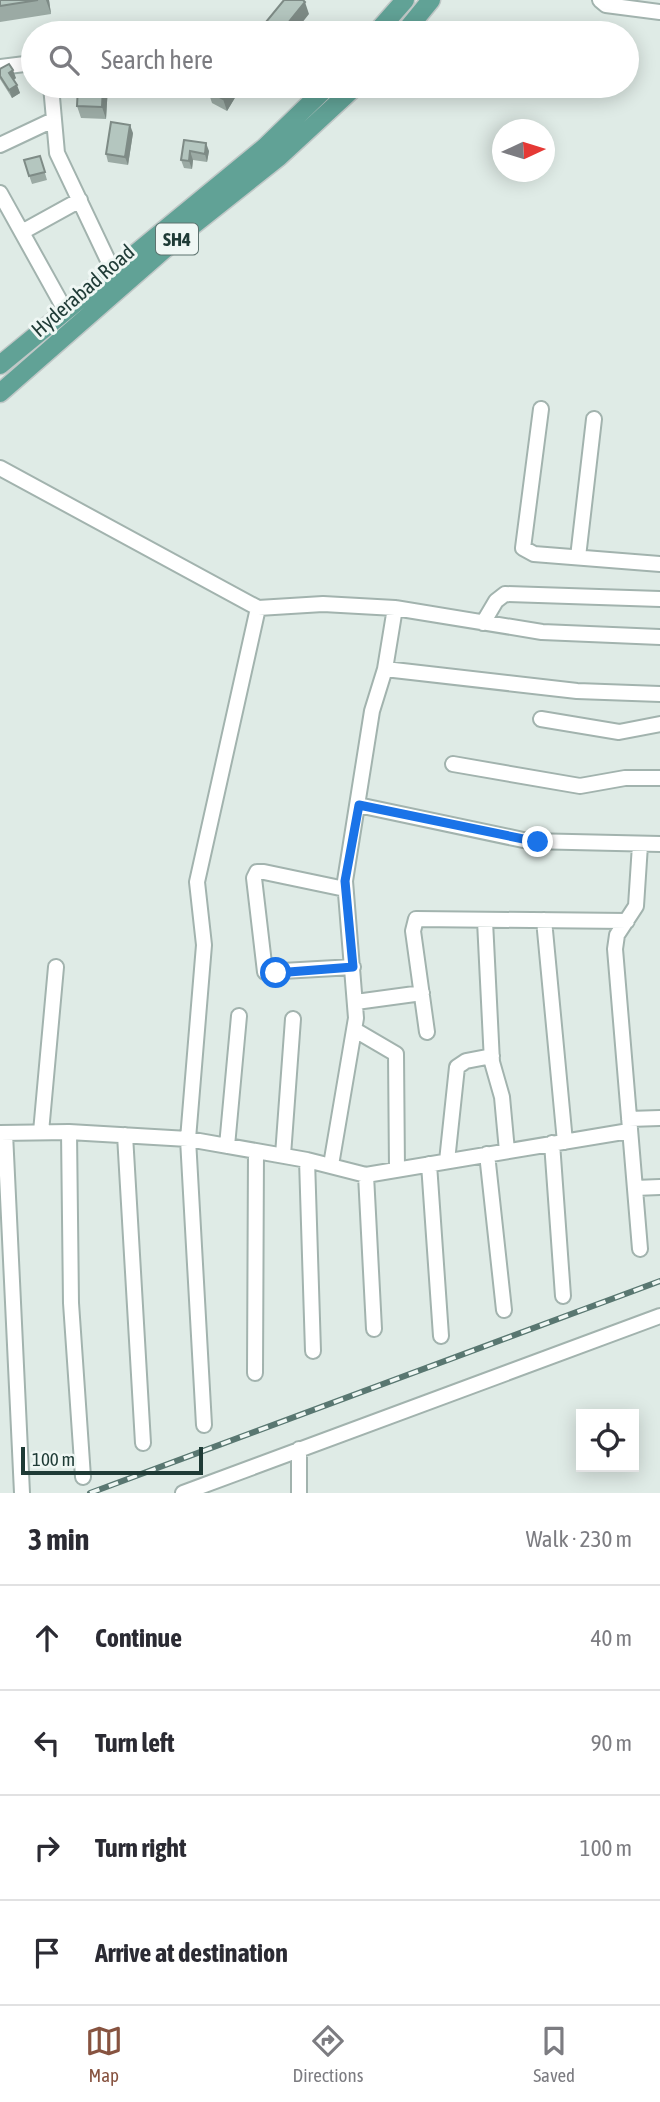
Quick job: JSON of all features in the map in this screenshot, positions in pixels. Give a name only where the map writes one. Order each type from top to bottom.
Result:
[{"type":"main road","points":[[387,21],[405,0]]},
{"type":"main road","points":[[414,21],[431,0]]},
{"type":"main road","name":"Hyderabad Road","points":[[0,365],[265,147],[316,98]]},
{"type":"main road","name":"Hyderabad Road","points":[[0,393],[182,234],[279,157],[343,98]]},
{"type":"street","points":[[600,0],[606,5],[660,12]]},
{"type":"street","points":[[0,67],[21,64]]},
{"type":"street","points":[[52,98],[57,153],[113,271]]},
{"type":"street","points":[[0,145],[53,120]]},
{"type":"street","points":[[0,193],[65,310]]},
{"type":"street","points":[[22,232],[80,201]]},
{"type":"street","points":[[541,409],[523,548],[531,553],[660,564]]},
{"type":"street","points":[[578,557],[594,419]]},
{"type":"street","points":[[0,468],[258,608],[323,604],[395,608],[542,632],[660,637]]},
{"type":"street","points":[[484,623],[496,601],[505,594],[660,599]]},
{"type":"street","points":[[204,1425],[188,1139],[204,945],[197,882],[258,608]]},
{"type":"street","points":[[331,1165],[355,1030],[356,1002],[345,889],[372,712],[385,669],[395,608]]},
{"type":"street","points":[[385,669],[577,691],[660,694]]},
{"type":"street","points":[[541,719],[619,732],[660,724]]},
{"type":"street","points":[[453,764],[580,786],[625,778],[660,778]]},
{"type":"street","points":[[359,805],[528,841],[660,844]]},
{"type":"street","points":[[640,845],[636,906],[617,935],[615,949],[640,1249]]},
{"type":"street","points":[[345,889],[264,872],[257,872],[254,878],[265,972],[353,967]]},
{"type":"street","points":[[427,1032],[414,922],[421,919],[627,921]]},
{"type":"street","points":[[544,920],[558,1143],[563,1296]]},
{"type":"street","points":[[485,921],[492,1056],[502,1097],[507,1151]]},
{"type":"street","points":[[41,1132],[57,967]]},
{"type":"street","points":[[356,1002],[422,993]]},
{"type":"street","points":[[227,1146],[239,1016]]},
{"type":"street","points":[[283,1155],[293,1019]]},
{"type":"street","points":[[355,1030],[396,1054],[397,1170]]},
{"type":"street","points":[[447,1161],[457,1067],[466,1061],[492,1056]]},
{"type":"street","points":[[22,1493],[2,1133],[69,1132],[188,1139],[283,1155],[366,1175],[558,1143],[660,1118]]},
{"type":"street","points":[[69,1132],[71,1303],[83,1477]]},
{"type":"street","points":[[125,1135],[143,1443]]},
{"type":"street","points":[[255,1373],[256,1151]]},
{"type":"street","points":[[487,1154],[503,1310]]},
{"type":"street","points":[[307,1160],[313,1351]]},
{"type":"street","points":[[429,1164],[442,1336]]},
{"type":"street","points":[[366,1175],[374,1329]]},
{"type":"street","points":[[635,1188],[660,1186]]},
{"type":"street","points":[[183,1493],[660,1316]]},
{"type":"street","points":[[299,1449],[299,1493]]},
{"type":"building","points":[[0,0],[38,0],[0,6]]},
{"type":"building","points":[[284,0],[305,2],[290,21],[267,21]]},
{"type":"building","points":[[9,64],[13,70],[9,73],[17,85],[9,90],[0,76],[0,69]]},
{"type":"building","points":[[77,98],[102,98],[102,107],[77,106]]},
{"type":"building","points":[[111,122],[130,125],[125,157],[106,154]]},
{"type":"building","points":[[184,140],[206,143],[205,154],[190,151],[189,161],[181,160]]},
{"type":"building","points":[[40,156],[45,172],[29,176],[24,160]]},
{"type":"railway","points":[[90,1493],[660,1281]]},
{"type":"route","points":[[276,973],[353,967],[345,881],[359,805],[538,842]]}]
